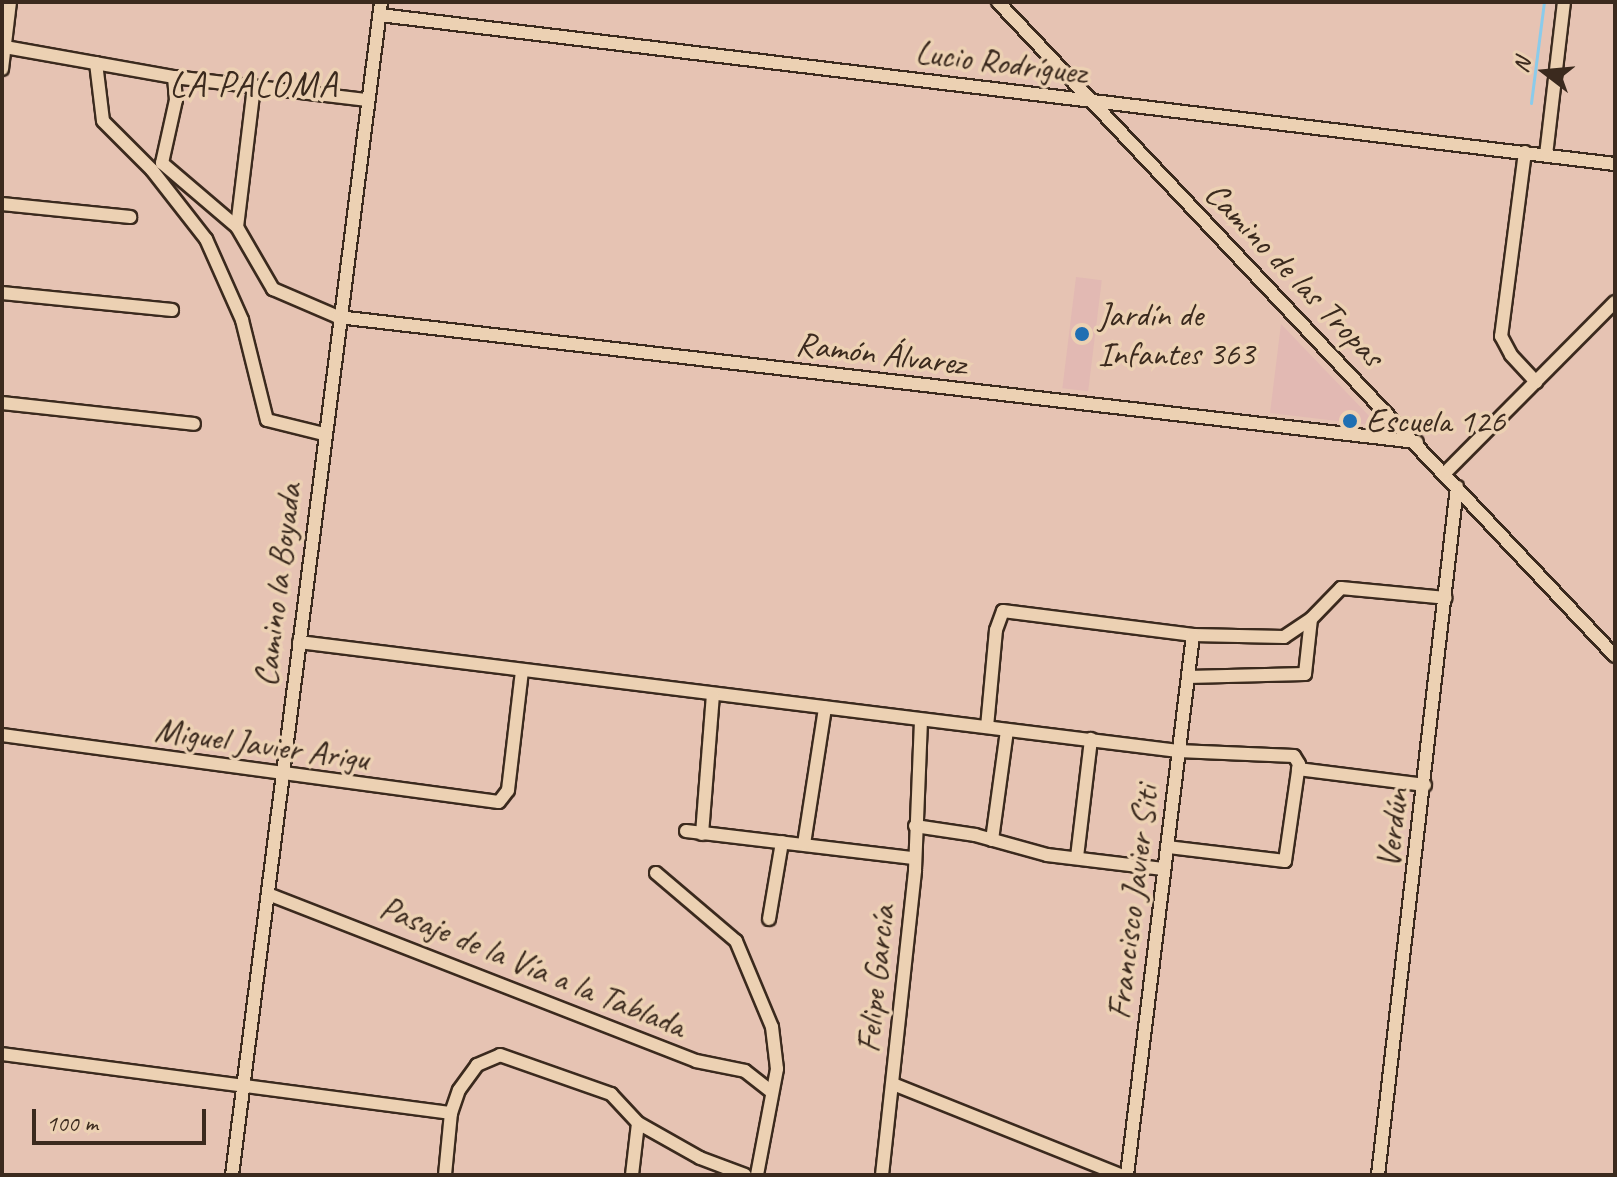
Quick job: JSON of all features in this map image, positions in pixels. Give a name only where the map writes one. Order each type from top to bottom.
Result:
[{"type":"street","points":[[2,69],[10,2]]},
{"type":"street","name":"Camino de las Tropas","points":[[998,2],[1417,442],[1615,656]]},
{"type":"street","points":[[1546,155],[1564,2]]},
{"type":"street","name":"Lucio Rodríguez","points":[[380,8],[1091,101],[1615,164]]},
{"type":"street","name":"Camino la Boyada","points":[[232,1175],[338,317],[380,8]]},
{"type":"street","points":[[5,47],[174,77],[368,100]]},
{"type":"street","points":[[96,63],[103,121],[157,167],[206,239],[242,320],[267,420],[324,434]]},
{"type":"street","points":[[157,167],[176,100],[174,77]]},
{"type":"street","points":[[237,227],[254,86]]},
{"type":"street","points":[[1525,152],[1501,336],[1511,355],[1536,382]]},
{"type":"street","name":"Ramón Álvarez","points":[[157,167],[237,227],[273,289],[338,317],[1417,442]]},
{"type":"street","points":[[2,204],[130,217]]},
{"type":"street","points":[[2,293],[172,310]]},
{"type":"street","points":[[1445,473],[1615,302]]},
{"type":"street","points":[[2,403],[194,424]]},
{"type":"street","name":"Verdún","points":[[1378,1175],[1457,487]]},
{"type":"street","points":[[987,727],[996,630],[1003,611],[1193,635],[1287,637],[1311,619],[1341,588],[1446,598]]},
{"type":"street","points":[[1188,677],[1305,674],[1311,619]]},
{"type":"street","name":"Francisco Javier Siti","points":[[1127,1175],[1193,635]]},
{"type":"street","points":[[299,642],[1178,751],[1296,762],[1425,785]]},
{"type":"street","name":"Miguel Javier Arigu","points":[[2,735],[493,803],[503,800],[508,790],[522,671]]},
{"type":"street","points":[[702,834],[713,695]]},
{"type":"street","points":[[804,844],[825,708]]},
{"type":"street","name":"Felipe García","points":[[921,720],[913,858],[893,1084],[1121,1175]]},
{"type":"street","points":[[992,840],[1007,730]]},
{"type":"street","points":[[1077,857],[1091,739]]},
{"type":"street","points":[[1167,847],[1285,861],[1296,762]]},
{"type":"street","points":[[915,826],[992,840],[1047,855],[1163,869]]},
{"type":"street","points":[[686,831],[913,858]]},
{"type":"street","points":[[769,919],[782,842]]},
{"type":"street","points":[[656,873],[736,941],[778,1046],[757,1175]]},
{"type":"street","name":"Pasaje de la Vía a la Tablada","points":[[268,894],[696,1061],[745,1071],[772,1092]]},
{"type":"street","points":[[2,1054],[242,1083],[451,1113]]},
{"type":"street","points":[[445,1175],[451,1113],[471,1070],[500,1055],[611,1094],[638,1123],[700,1158],[745,1175]]},
{"type":"street","points":[[882,1175],[893,1084]]},
{"type":"street","points":[[632,1175],[638,1123]]},
{"type":"shaded area","name":"Jardín de Infantes 363","points":[[1076,277],[1102,280],[1088,391],[1062,388]]},
{"type":"shaded area","points":[[1281,324],[1373,420],[1371,425],[1270,413]]},
{"type":"waterway","points":[[1531,103],[1544,2]]},
{"type":"place","name":"Jardín de Infantes 363","points":[[1082,334]]},
{"type":"place","name":"Escuela 126","points":[[1350,421]]},
{"type":"district","name":"LA PALOMA","points":[[254,85]]}]
